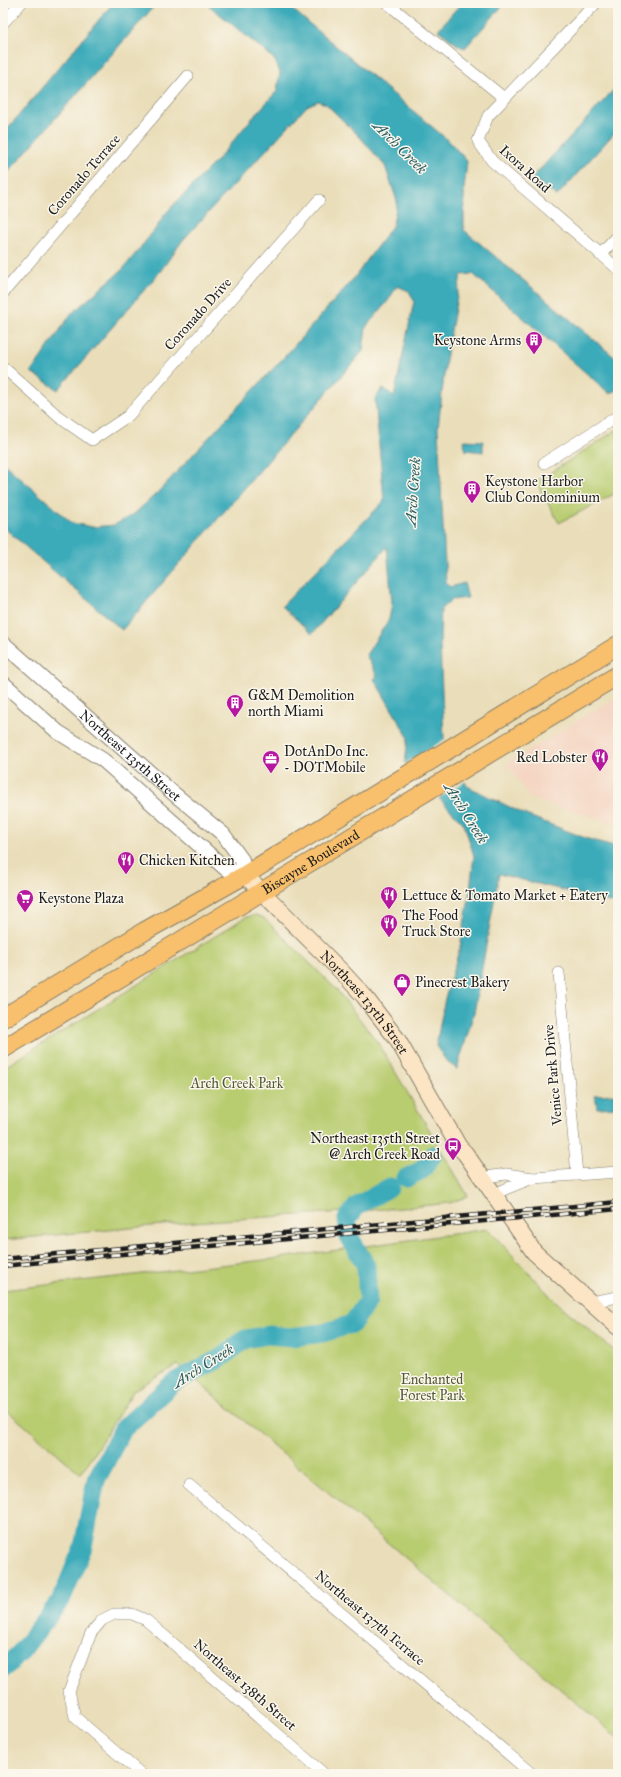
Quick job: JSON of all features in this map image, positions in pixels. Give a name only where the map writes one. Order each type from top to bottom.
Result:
[{"type":"main road","name":"Biscayne Boulevard","points":[[3,1018],[145,931],[245,875],[618,645]]},
{"type":"main road","name":"Biscayne Boulevard","points":[[3,1049],[618,675]]},
{"type":"main road","name":"Northeast 135th Street","points":[[245,875],[342,971],[397,1039],[443,1116],[459,1147],[529,1246]]},
{"type":"main road","points":[[28,1003],[42,1025]]},
{"type":"main road","name":"Northeast 135th Street","points":[[459,1147],[459,1154],[473,1185],[492,1213],[506,1230],[529,1246],[590,1302],[617,1324]]},
{"type":"street","points":[[3,23],[21,3]]},
{"type":"street","points":[[387,3],[504,98],[596,3]]},
{"type":"street","name":"Coronado Terrace","points":[[3,293],[188,76]]},
{"type":"street","name":"Ixora Road","points":[[504,98],[488,116],[478,141],[492,161],[618,269]]},
{"type":"street","name":"Coronado Drive","points":[[3,367],[59,417],[92,440],[128,416],[320,200]]},
{"type":"street","points":[[600,255],[618,236]]},
{"type":"street","points":[[544,463],[618,416]]},
{"type":"street","name":"Northeast 135th Street","points":[[3,643],[173,794],[222,834],[242,860],[245,875],[226,869],[103,760],[58,732],[3,683]]},
{"type":"street","name":"Venice Park Drive","points":[[559,972],[577,1175]]},
{"type":"street","points":[[481,1178],[506,1174],[533,1178],[618,1172]]},
{"type":"street","points":[[494,1196],[503,1190],[533,1178]]},
{"type":"street","points":[[590,1302],[618,1296]]},
{"type":"street","name":"Northeast 137th Terrace","points":[[189,1485],[532,1774]]},
{"type":"street","name":"Northeast 138th Street","points":[[141,1774],[75,1717],[69,1691],[91,1634],[102,1620],[114,1614],[132,1614],[146,1620],[324,1774]]},
{"type":"shaded area","points":[[618,696],[618,824],[531,799],[507,764]]},
{"type":"green space","points":[[618,429],[618,492],[559,523],[536,482]]},
{"type":"green space","name":"Arch Creek Park","points":[[256,915],[264,918],[337,990],[379,1044],[468,1196],[450,1203],[402,1208],[194,1222],[3,1240],[3,1068],[246,917]]},
{"type":"green space","name":"Enchanted Forest Park","points":[[488,1229],[554,1300],[618,1354],[618,1738],[178,1365],[134,1390],[81,1474],[3,1407],[3,1290],[273,1259]]},
{"type":"water","points":[[113,3],[157,3],[3,178],[3,134]]},
{"type":"water","points":[[206,3],[285,3],[449,141],[467,161],[464,190],[464,230],[618,360],[618,389],[610,394],[473,274],[461,275],[446,359],[438,428],[446,583],[450,587],[464,583],[468,598],[451,600],[441,609],[440,643],[444,739],[467,786],[526,815],[588,839],[618,847],[618,904],[499,874],[474,1013],[457,1069],[447,1062],[436,1046],[445,998],[460,947],[469,898],[474,856],[464,824],[405,763],[408,737],[374,679],[377,676],[366,655],[389,619],[392,604],[387,547],[312,634],[282,606],[384,501],[375,399],[382,389],[388,391],[394,397],[414,301],[409,291],[397,286],[388,301],[366,327],[363,351],[122,630],[3,527],[3,463],[72,523],[93,527],[114,525],[134,514],[157,493],[286,355],[354,278],[393,225],[397,201],[385,166],[360,137],[326,104],[318,101],[307,106],[183,240],[159,273],[58,390],[31,372],[71,314],[123,269],[157,227],[164,215],[220,157],[277,91],[280,72],[274,59]]},
{"type":"water","points":[[461,3],[505,3],[465,48],[459,46],[438,30]]},
{"type":"water","points":[[618,85],[618,129],[557,196],[532,178]]},
{"type":"water","points":[[464,440],[483,441],[483,452],[465,450]]},
{"type":"water","points":[[618,1094],[618,1107],[597,1108],[595,1095]]},
{"type":"pier","points":[[445,739],[466,781],[437,799],[404,765]]},
{"type":"waterway","name":"Arch Creek","points":[[406,1178],[422,1170],[433,1155]]},
{"type":"waterway","name":"Arch Creek","points":[[3,1669],[19,1654],[61,1600],[83,1547],[96,1480],[123,1429],[174,1382],[221,1358],[245,1339],[269,1335],[291,1337],[323,1333],[352,1324],[368,1301],[366,1266],[349,1236],[347,1219],[357,1206],[390,1187]]},
{"type":"railway","points":[[3,1259],[618,1202]]},
{"type":"railway","points":[[3,1266],[618,1209]]},
{"type":"place","name":"Keystone Arms","points":[[534,355]]},
{"type":"place","name":"Keystone Harbor Club Condominium","points":[[472,504]]},
{"type":"place","name":"G&M Demolition north Miami","points":[[235,718]]},
{"type":"place","name":"Red Lobster","points":[[600,772]]},
{"type":"place","name":"DotAnDo Inc. - DOTMobile","points":[[271,774]]},
{"type":"place","name":"Chicken Kitchen","points":[[126,875]]},
{"type":"place","name":"Lettuce & Tomato Market + Eatery","points":[[389,910]]},
{"type":"place","name":"Keystone Plaza","points":[[25,913]]},
{"type":"place","name":"The Food Truck Store","points":[[389,938]]},
{"type":"place","name":"Pinecrest Bakery","points":[[402,997]]},
{"type":"place","name":"Northeast 135th Street @ Arch Creek Road","points":[[453,1161]]}]
